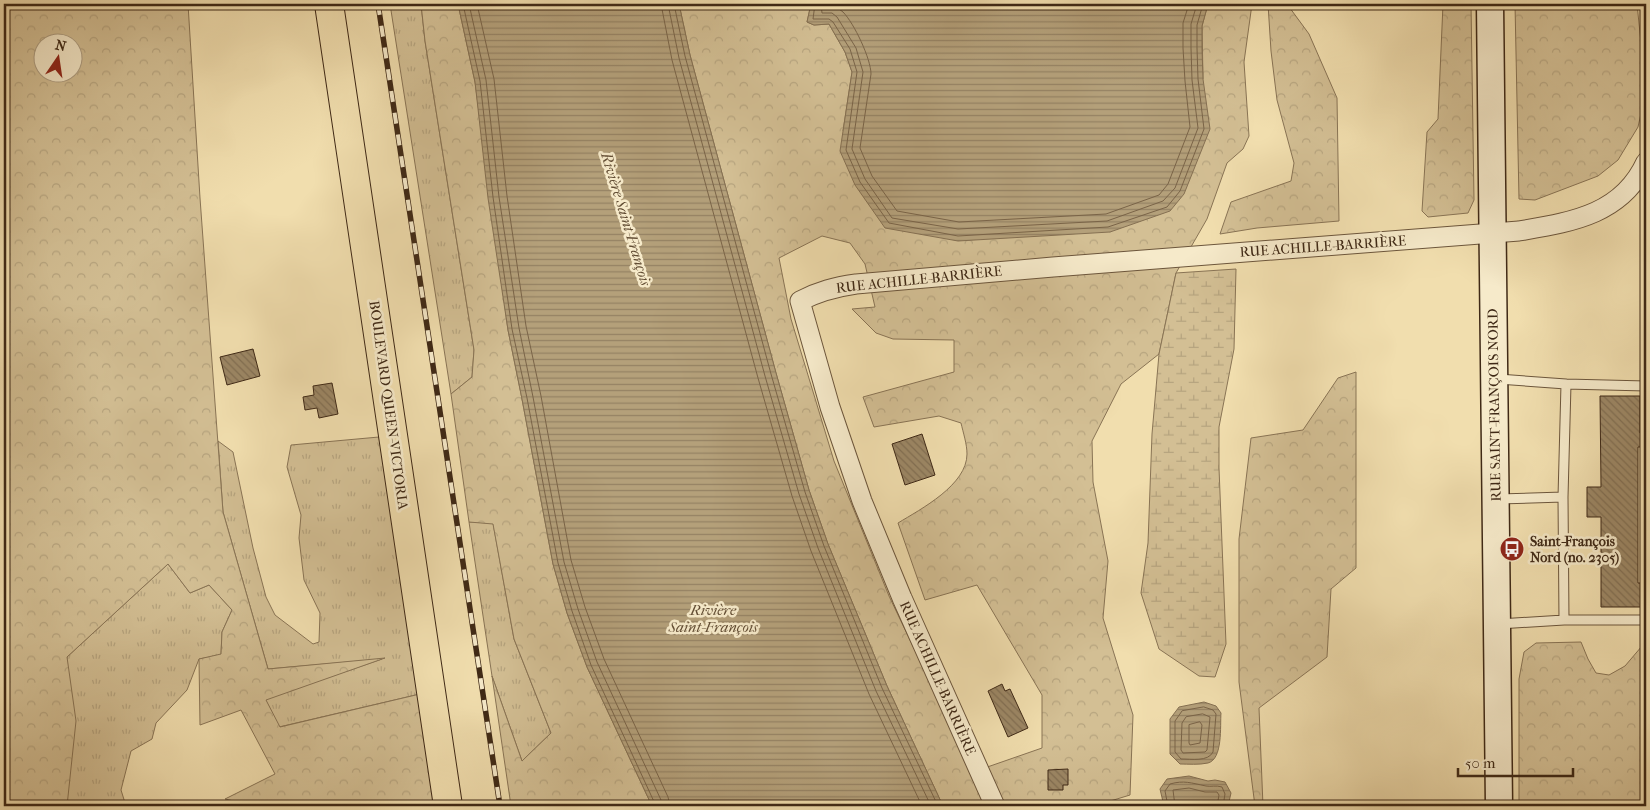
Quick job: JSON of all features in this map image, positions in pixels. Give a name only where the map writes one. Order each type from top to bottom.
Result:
[{"type":"main road","name":"BOULEVARD QUEEN-VICTORIA","points":[[329,4],[448,806]]},
{"type":"street","name":"RUE SAINT-FRANÇOIS NORD","points":[[1490,4],[1499,806]]},
{"type":"street","points":[[1492,233],[1520,231],[1572,221],[1597,212],[1627,190],[1640,176],[1646,162]]},
{"type":"street","name":"RUE ACHILLE-BARRIÈRE","points":[[995,806],[902,598],[862,501],[830,407],[800,301],[816,292],[856,284],[1492,233]]},
{"type":"lane","points":[[1494,379],[1566,384],[1646,386]]},
{"type":"lane","points":[[1564,620],[1562,497],[1566,384]]},
{"type":"lane","points":[[1496,499],[1562,497]]},
{"type":"lane","points":[[1496,624],[1564,620],[1646,620]]},
{"type":"green space","points":[[4,4],[188,4],[223,512],[268,669],[385,658],[266,700],[280,727],[420,694],[436,806],[256,806],[225,799],[275,774],[241,710],[200,725],[199,659],[221,654],[222,632],[232,610],[209,585],[190,593],[168,564],[67,657],[76,721],[67,806],[4,806]]},
{"type":"green space","points":[[390,4],[421,4],[425,41],[474,350],[472,377],[451,394]]},
{"type":"green space","points":[[421,4],[458,4],[475,82],[508,330],[553,564],[567,613],[587,667],[652,806],[511,806],[492,676],[522,761],[551,733],[514,639],[493,524],[469,522],[451,394],[472,377],[474,350],[425,41]]},
{"type":"green space","points":[[679,4],[811,4],[807,22],[814,25],[829,24],[845,52],[852,72],[843,131],[1203,79],[1202,26],[1208,4],[1252,4],[1244,62],[1249,136],[1243,149],[1227,163],[1207,219],[1176,273],[1159,354],[1121,384],[1092,441],[1093,482],[1108,561],[1103,618],[1133,715],[1130,795],[1094,806],[943,806],[887,686],[828,544],[809,490],[690,55]],"holes":[[[822,236],[850,243],[865,264],[875,307],[852,309],[876,333],[893,339],[954,340],[954,372],[863,397],[874,427],[939,416],[961,423],[967,454],[965,465],[959,476],[941,495],[898,523],[925,600],[977,585],[1042,695],[1042,748],[973,772],[889,596],[834,461],[791,319],[779,258]]]},
{"type":"green space","points":[[1268,4],[1287,4],[1309,34],[1337,98],[1339,221],[1257,228],[1220,234],[1231,202],[1291,181],[1294,163],[1277,100]]},
{"type":"green space","points":[[1443,4],[1471,4],[1474,200],[1468,213],[1428,217],[1422,211],[1427,132],[1438,119]]},
{"type":"green space","points":[[1515,4],[1637,4],[1646,91],[1638,127],[1618,160],[1598,176],[1535,200],[1519,199]]},
{"type":"green space","points":[[1236,269],[1234,349],[1219,427],[1226,644],[1215,677],[1199,676],[1159,649],[1141,593],[1148,543],[1152,434],[1159,354],[1176,273]]},
{"type":"green space","points":[[1356,372],[1356,568],[1331,589],[1327,657],[1259,708],[1263,806],[1255,806],[1239,682],[1239,539],[1251,438],[1303,430],[1338,378]]},
{"type":"green space","points":[[379,437],[420,694],[279,727],[265,699],[382,659],[268,669],[223,512],[218,441],[233,452],[253,548],[266,597],[275,615],[313,644],[319,642],[320,613],[304,580],[299,538],[301,515],[287,467],[291,445]]},
{"type":"green space","points":[[469,522],[493,523],[514,639],[551,733],[522,761],[492,676]]},
{"type":"green space","points":[[168,564],[190,593],[209,585],[232,610],[222,632],[221,655],[199,659],[187,690],[156,723],[152,739],[131,751],[121,790],[126,806],[67,806],[67,657]]},
{"type":"green space","points":[[1581,642],[1596,673],[1609,675],[1625,666],[1642,646],[1646,646],[1646,806],[1519,806],[1519,679],[1524,652],[1536,643]]},
{"type":"water","name":"Rivière Saint-François","points":[[458,4],[679,4],[690,55],[809,490],[828,544],[887,686],[943,806],[652,806],[587,667],[567,613],[553,564],[508,330],[488,198],[475,82]]},
{"type":"water","points":[[811,4],[1208,4],[1202,26],[1202,48],[1203,79],[1210,129],[1184,194],[1170,211],[1110,232],[958,241],[885,228],[855,185],[840,151],[852,72],[845,52],[829,24],[814,25],[807,22]]},
{"type":"water","points":[[1204,702],[1216,706],[1221,713],[1220,741],[1216,755],[1208,763],[1180,764],[1170,754],[1170,719],[1179,707]]},
{"type":"water","points":[[1189,776],[1208,781],[1225,782],[1231,793],[1228,806],[1164,806],[1160,789],[1167,779]]},
{"type":"building","points":[[253,349],[260,376],[227,385],[220,357]]},
{"type":"building","points":[[332,383],[338,414],[319,418],[317,408],[305,410],[303,397],[314,395],[313,386]]},
{"type":"building","points":[[1600,396],[1640,396],[1640,433],[1646,433],[1646,447],[1638,447],[1638,583],[1641,583],[1642,607],[1601,607],[1601,517],[1587,517],[1587,487],[1601,487]]},
{"type":"building","points":[[922,434],[935,475],[905,485],[892,444]]},
{"type":"building","points":[[1002,684],[1005,691],[1010,689],[1028,728],[1008,737],[988,691]]},
{"type":"building","points":[[1068,769],[1068,785],[1063,785],[1063,790],[1048,790],[1048,770]]},
{"type":"railway","points":[[378,4],[500,806]]},
{"type":"place","name":"Saint-François Nord (no. 2305)","points":[[1512,549]]}]
